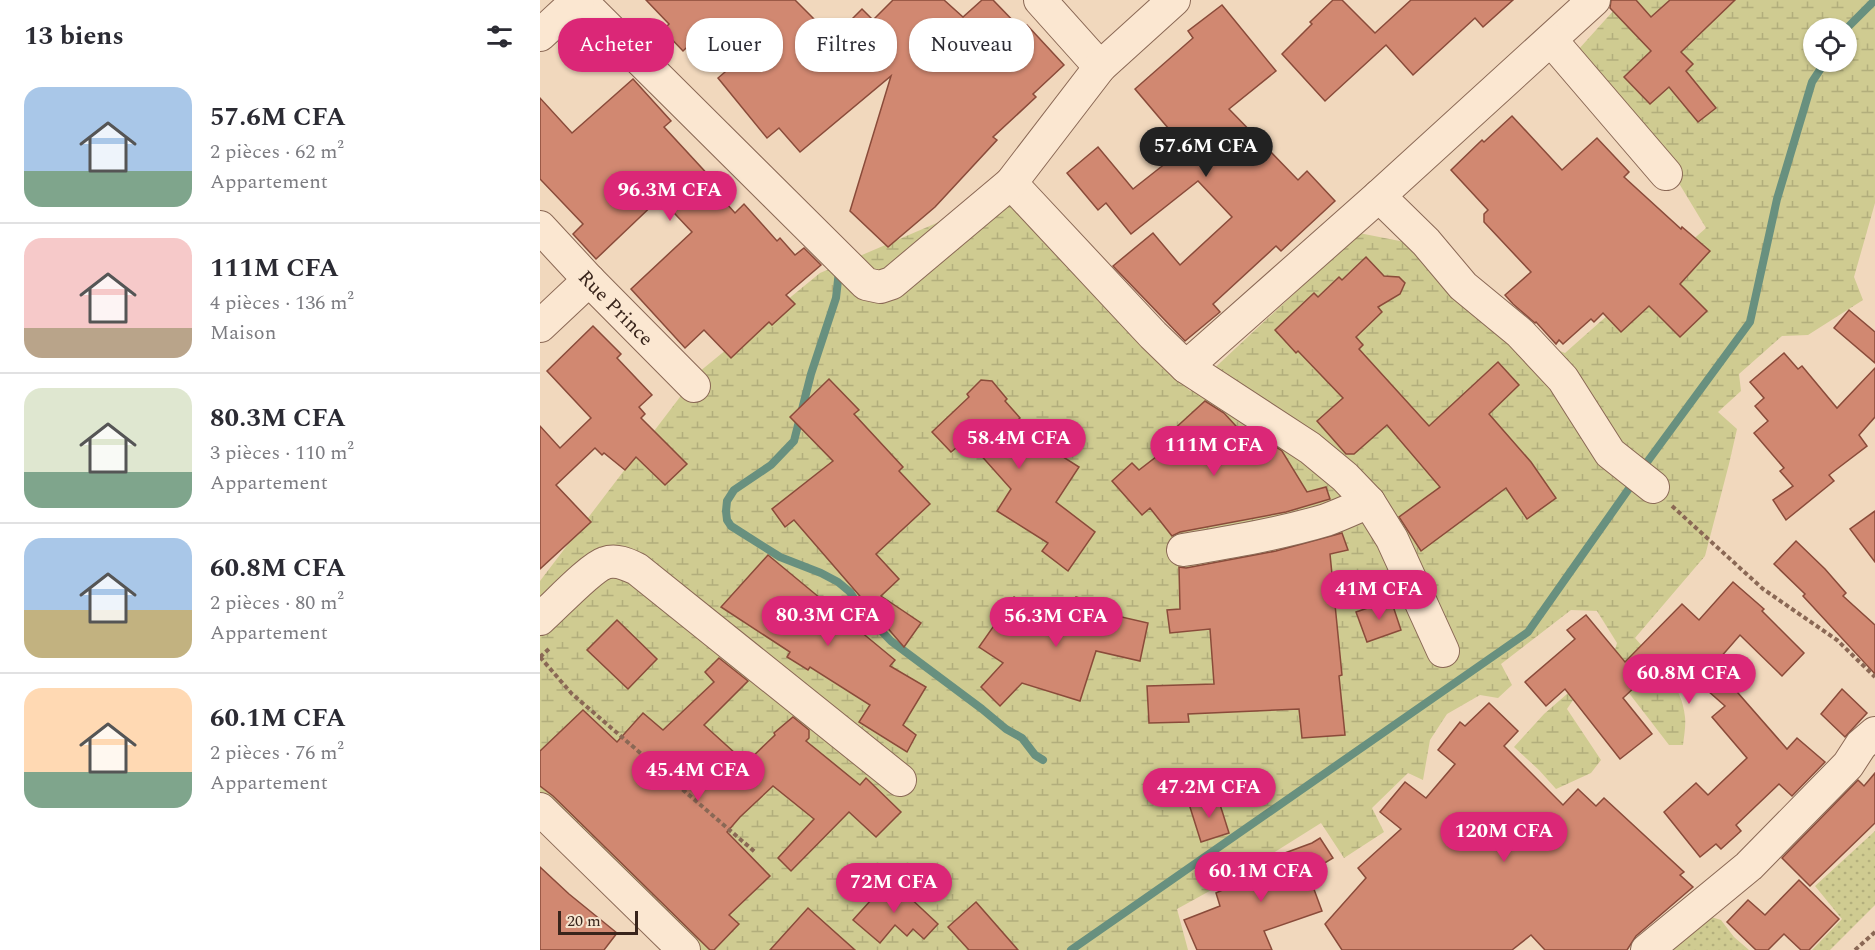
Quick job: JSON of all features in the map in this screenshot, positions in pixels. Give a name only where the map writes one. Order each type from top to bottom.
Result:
[{"type":"street","points":[[540,35],[579,0],[866,284],[880,286],[892,283],[1011,183],[1100,67],[1174,0]]},
{"type":"street","points":[[1040,0],[1100,67]]},
{"type":"street","points":[[1186,367],[1379,196],[1594,0]]},
{"type":"street","points":[[1551,40],[1666,174]]},
{"type":"street","points":[[1011,183],[1153,335],[1186,367],[1310,448],[1345,477],[1369,502],[1392,539],[1443,651]]},
{"type":"street","points":[[1379,196],[1426,242],[1463,286],[1520,333],[1563,378],[1610,453],[1653,487]]},
{"type":"street","name":"Rue Prince","points":[[540,226],[589,280],[694,386]]},
{"type":"street","points":[[540,326],[589,280]]},
{"type":"street","points":[[1183,550],[1300,527],[1329,519],[1369,502]]},
{"type":"street","points":[[540,619],[593,570],[606,563],[622,562],[637,568],[900,780]]},
{"type":"street","points":[[1647,950],[1749,866],[1848,765],[1860,745],[1875,733]]},
{"type":"street","points":[[540,808],[684,950]]},
{"type":"path","points":[[1653,487],[1763,589],[1837,640],[1875,677]]},
{"type":"path","points":[[540,657],[572,694],[755,852]]},
{"type":"path","points":[[1855,950],[1875,932]]},
{"type":"green space","points":[[1623,0],[1875,0],[1875,203],[1854,277],[1863,300],[1808,335],[1782,336],[1739,374],[1741,391],[1718,412],[1737,429],[1705,556],[1635,638],[1667,674],[1679,694],[1685,717],[1683,745],[1669,745],[1612,671],[1581,688],[1567,709],[1601,760],[1591,773],[1556,789],[1514,747],[1544,714],[1614,653],[1617,643],[1597,611],[1571,610],[1501,664],[1512,685],[1498,698],[1480,695],[1447,714],[1430,740],[1423,780],[1408,773],[1372,808],[1384,832],[1344,858],[1321,823],[1235,877],[1177,909],[1188,950],[684,950],[540,809],[540,581],[699,372],[820,273],[939,222],[990,190],[1010,202],[1190,391],[1359,233],[1415,244],[1489,323],[1565,353],[1706,228],[1677,180],[1578,50]]},
{"type":"green space","points":[[1875,831],[1875,905],[1830,950],[1812,950],[1842,919],[1815,886]]},
{"type":"green space","points":[[1711,917],[1721,920],[1734,937],[1749,950],[1672,950]]},
{"type":"building","points":[[646,0],[795,0],[813,18],[795,18],[795,72],[897,72],[897,18],[875,18],[893,0],[944,0],[963,17],[982,0],[993,0],[1010,18],[909,18],[909,72],[1034,72],[1034,33],[1064,65],[1033,94],[1036,97],[993,137],[997,140],[935,207],[888,247],[850,211],[891,76],[800,152],[779,128],[767,138],[718,78],[725,72],[783,72],[783,18],[686,18],[686,48],[683,51],[674,42],[674,18],[663,18]]},
{"type":"building","points":[[1333,0],[1342,0],[1375,33],[1411,0],[1513,0],[1483,27],[1475,18],[1413,75],[1386,45],[1325,101],[1282,54]]},
{"type":"building","points":[[1611,0],[1636,0],[1651,17],[1670,0],[1735,0],[1681,52],[1693,64],[1686,71],[1716,108],[1698,122],[1669,87],[1650,104],[1624,77],[1651,51],[1610,8]]},
{"type":"building","points":[[1222,5],[1276,71],[1229,109],[1298,180],[1307,171],[1335,201],[1281,251],[1276,246],[1213,304],[1220,312],[1185,341],[1113,266],[1153,233],[1180,265],[1232,217],[1198,181],[1131,234],[1106,203],[1098,210],[1067,173],[1098,147],[1133,189],[1185,148],[1135,89],[1193,38],[1188,31]]},
{"type":"building","points":[[862,9],[871,18],[853,18]]},
{"type":"building","points":[[633,79],[671,121],[664,127],[712,179],[708,183],[735,213],[744,204],[777,241],[780,238],[795,255],[804,248],[821,265],[786,295],[795,304],[772,325],[769,322],[731,358],[704,330],[685,348],[631,289],[692,232],[660,198],[596,259],[573,234],[583,224],[540,179],[540,98],[572,133]]},
{"type":"building","points":[[1512,116],[1562,170],[1597,138],[1629,172],[1624,177],[1681,229],[1682,227],[1710,251],[1680,284],[1707,311],[1680,337],[1649,306],[1621,332],[1603,313],[1594,322],[1591,319],[1563,344],[1559,340],[1556,344],[1536,322],[1505,295],[1531,272],[1484,222],[1484,214],[1488,210],[1451,170],[1482,140],[1484,142]]},
{"type":"building","points":[[1366,257],[1384,276],[1399,277],[1405,283],[1400,294],[1378,307],[1382,312],[1356,337],[1363,345],[1359,349],[1429,426],[1498,362],[1519,385],[1489,414],[1531,462],[1556,498],[1527,519],[1506,488],[1421,551],[1399,517],[1440,487],[1387,425],[1354,454],[1346,454],[1317,421],[1343,398],[1275,330],[1314,293],[1318,297],[1339,277],[1342,280]]},
{"type":"building","points":[[1849,310],[1875,332],[1875,363],[1834,328]]},
{"type":"building","points":[[593,326],[621,354],[617,358],[652,395],[639,407],[645,414],[641,418],[687,464],[665,485],[636,457],[625,470],[595,448],[556,485],[591,522],[540,569],[540,426],[560,448],[591,418],[547,371]]},
{"type":"building","points":[[1784,353],[1798,369],[1802,366],[1837,408],[1875,368],[1875,417],[1859,435],[1867,446],[1829,475],[1834,481],[1786,520],[1773,500],[1793,486],[1780,471],[1784,468],[1754,433],[1768,421],[1755,406],[1764,398],[1750,382]]},
{"type":"building","points":[[829,379],[859,410],[854,414],[903,467],[899,471],[930,504],[876,554],[899,579],[881,596],[921,623],[904,647],[794,520],[785,527],[772,509],[833,461],[790,417]]},
{"type":"building","points":[[981,380],[992,381],[1007,399],[1005,401],[1020,418],[1013,425],[1079,467],[1056,502],[1095,532],[1068,571],[1042,551],[1048,543],[997,511],[1011,489],[970,443],[960,452],[956,448],[951,452],[932,432],[969,397],[967,394]]},
{"type":"building","points":[[1205,401],[1224,413],[1259,451],[1270,443],[1282,451],[1307,492],[1326,487],[1330,499],[1286,512],[1180,532],[1172,536],[1150,508],[1142,515],[1112,481],[1132,463],[1139,470],[1170,446],[1171,432]]},
{"type":"building","points":[[1875,511],[1875,562],[1850,529]]},
{"type":"building","points":[[1342,533],[1348,550],[1330,554],[1342,675],[1339,676],[1345,735],[1302,738],[1299,709],[1188,714],[1189,722],[1149,723],[1147,686],[1214,684],[1210,629],[1170,633],[1167,610],[1180,609],[1179,567],[1186,568],[1276,551]]},
{"type":"building","points":[[1796,541],[1846,593],[1843,596],[1875,625],[1875,674],[1803,596],[1805,594],[1774,564]]},
{"type":"building","points":[[768,555],[895,660],[890,666],[926,687],[903,725],[916,735],[907,752],[859,722],[870,705],[810,667],[808,670],[787,657],[790,652],[721,607]]},
{"type":"building","points":[[1733,582],[1764,609],[1762,611],[1804,653],[1782,676],[1740,635],[1713,666],[1733,683],[1731,685],[1787,749],[1797,738],[1825,762],[1792,796],[1779,784],[1736,825],[1741,831],[1721,849],[1716,844],[1700,857],[1664,812],[1696,783],[1708,795],[1747,758],[1712,717],[1725,706],[1683,669],[1680,672],[1666,658],[1623,698],[1652,734],[1620,759],[1565,689],[1546,706],[1525,682],[1575,639],[1567,630],[1586,615],[1625,662],[1682,604],[1699,620]]},
{"type":"building","points":[[1014,597],[1065,630],[1076,597],[1106,606],[1104,613],[1148,623],[1140,661],[1096,651],[1080,701],[1022,683],[1000,706],[981,687],[1003,663],[979,647]]},
{"type":"building","points":[[1391,600],[1401,630],[1367,642],[1356,612]]},
{"type":"building","points":[[617,620],[657,659],[628,689],[587,650]]},
{"type":"building","points":[[719,658],[748,681],[704,725],[746,763],[775,735],[774,733],[793,717],[809,730],[809,738],[806,741],[860,785],[866,778],[901,812],[876,837],[849,812],[791,871],[778,858],[814,819],[773,786],[727,832],[770,876],[729,915],[739,924],[714,950],[710,950],[553,796],[540,786],[540,751],[583,710],[617,742],[643,713],[663,730],[714,682],[705,672]]},
{"type":"building","points":[[1842,689],[1867,713],[1845,737],[1821,714]]},
{"type":"building","points":[[1489,703],[1518,731],[1504,746],[1563,805],[1578,789],[1596,806],[1604,798],[1684,872],[1680,875],[1693,887],[1636,936],[1627,950],[1545,950],[1531,935],[1512,950],[1342,950],[1325,924],[1366,878],[1358,868],[1401,829],[1380,812],[1405,782],[1426,798],[1455,764],[1438,750],[1460,722],[1465,726]]},
{"type":"building","points":[[1875,773],[1875,823],[1810,886],[1782,858],[1858,780],[1864,786]]},
{"type":"building","points":[[1217,795],[1229,833],[1201,842],[1189,804]]},
{"type":"building","points":[[1320,838],[1333,858],[1308,873],[1322,911],[1264,931],[1272,950],[1197,950],[1184,920],[1220,906],[1216,893],[1277,865],[1274,857]]},
{"type":"building","points":[[540,867],[617,933],[604,950],[540,950]]},
{"type":"building","points":[[890,879],[938,924],[924,939],[913,929],[907,936],[895,925],[880,943],[853,920]]},
{"type":"building","points":[[1799,880],[1839,919],[1809,950],[1801,950],[1784,934],[1768,950],[1756,950],[1727,922],[1748,900],[1765,915]]},
{"type":"building","points":[[976,902],[1018,950],[969,950],[948,927]]},
{"type":"building","points":[[808,908],[855,950],[770,950]]},
{"type":"waterway","points":[[1857,18],[1875,0]]},
{"type":"waterway","points":[[1642,469],[1750,322],[1777,199],[1812,82],[1818,72]]},
{"type":"waterway","points":[[839,271],[836,298],[811,374],[794,441],[771,465],[734,490],[727,501],[727,520],[731,526],[780,557],[838,582],[850,592],[862,611],[891,641],[1006,729],[1022,738],[1035,755],[1043,760]]},
{"type":"waterway","points":[[1071,950],[1528,632],[1635,480]]}]
